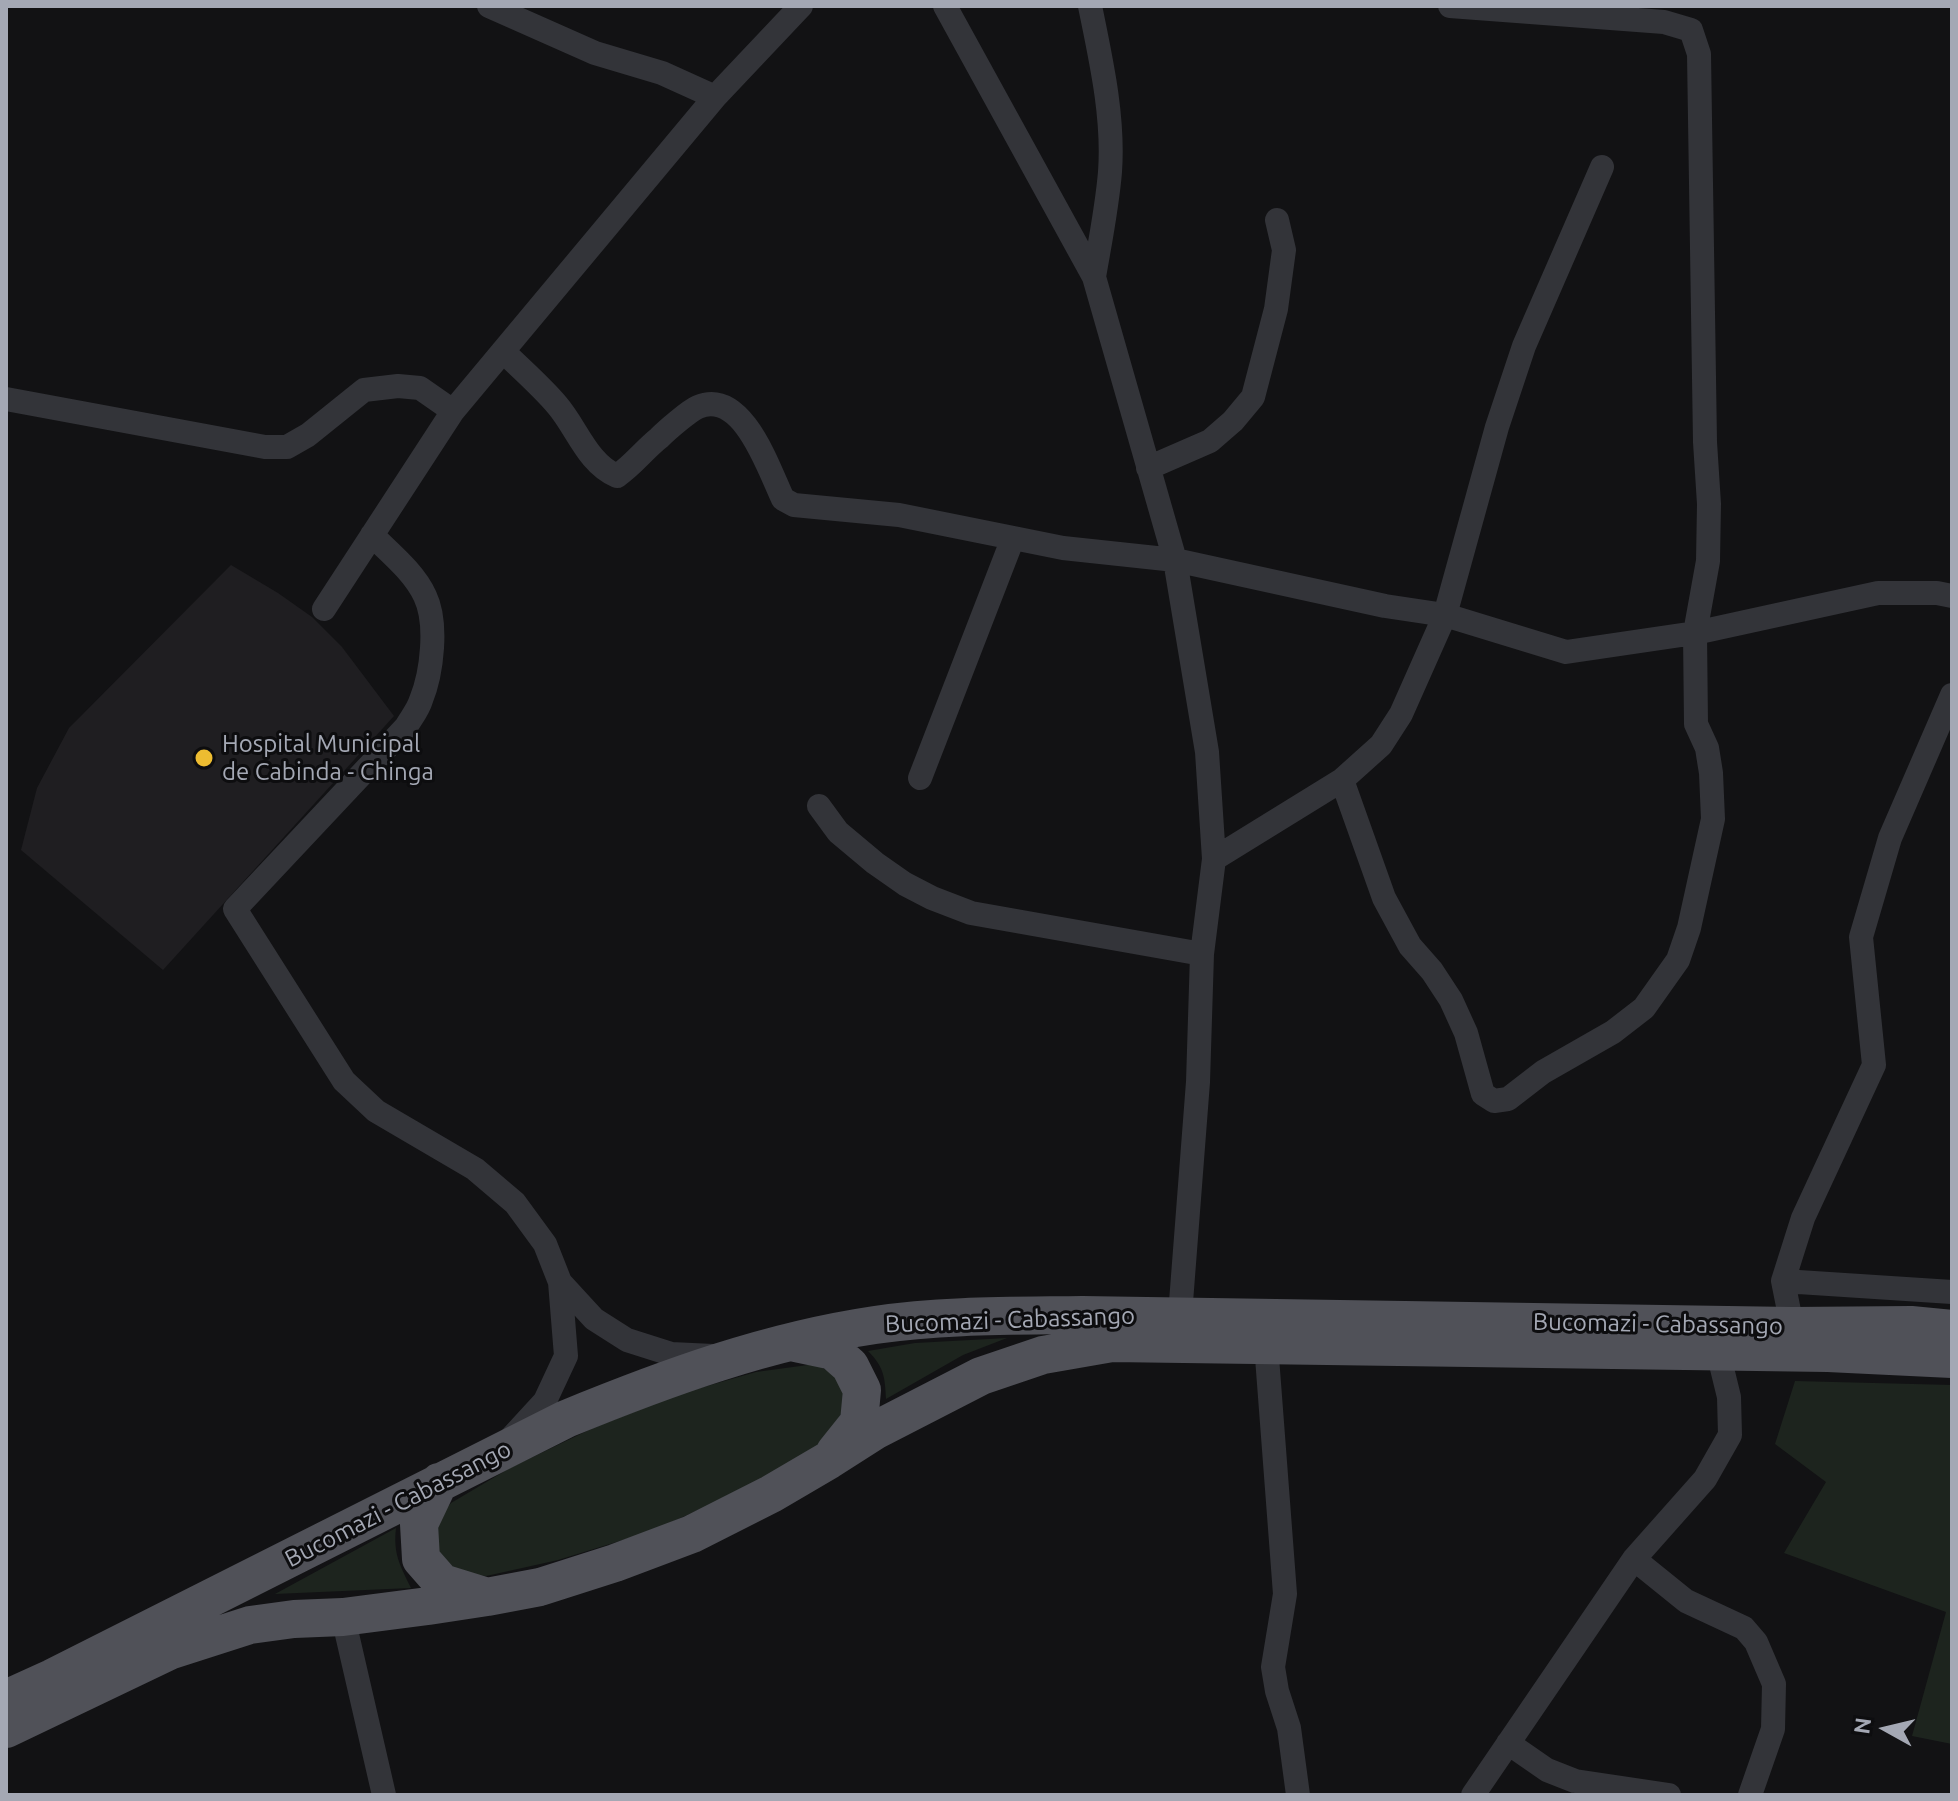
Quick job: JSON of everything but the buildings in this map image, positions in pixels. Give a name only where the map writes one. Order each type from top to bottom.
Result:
[{"type":"main road","name":"Bucomazi - Cabassango","points":[[6,1699],[566,1419],[648,1385],[731,1357],[875,1325],[976,1316],[1180,1315],[1792,1326],[1911,1325],[1952,1329]]},
{"type":"main road","points":[[792,1342],[833,1351],[850,1366],[862,1390],[859,1422],[829,1460]]},
{"type":"main road","name":"Bucomazi - Cabassango","points":[[6,1729],[169,1651],[250,1625],[343,1617],[487,1597],[555,1582],[615,1563],[692,1534],[771,1494],[876,1430],[981,1376],[1043,1355],[1112,1343],[1828,1353],[1952,1359]]},
{"type":"main road","points":[[439,1482],[419,1524],[421,1559],[442,1583],[487,1597]]},
{"type":"street","points":[[489,6],[595,53],[662,73],[715,97]]},
{"type":"street","points":[[324,609],[453,411],[715,97],[801,6]]},
{"type":"street","points":[[945,6],[1094,277],[1175,560],[1207,752],[1214,859],[1202,954],[1198,1082],[1180,1315]]},
{"type":"street","points":[[1090,6],[1105,84],[1110,169],[1094,277]]},
{"type":"street","points":[[1342,780],[1384,898],[1410,946],[1432,971],[1451,1000],[1466,1033],[1483,1094],[1494,1101],[1508,1099],[1543,1072],[1613,1032],[1644,1008],[1678,960],[1689,928],[1713,819],[1707,748],[1696,724],[1695,633],[1708,561],[1709,504],[1705,442],[1699,54],[1691,30],[1664,22],[1450,6]]},
{"type":"street","points":[[1214,859],[1342,780],[1381,745],[1401,714],[1445,615],[1497,427],[1524,346],[1602,167]]},
{"type":"street","points":[[1148,468],[1210,441],[1233,421],[1253,397],[1276,309],[1284,250],[1277,220]]},
{"type":"street","points":[[503,351],[558,405],[592,457],[606,471],[617,476],[698,407],[715,404],[731,411],[752,431],[783,499],[794,505],[899,515],[1063,548],[1175,560],[1385,606],[1445,615],[1566,652],[1695,633],[1878,593],[1952,596]]},
{"type":"street","points":[[6,399],[265,447],[287,447],[308,435],[364,390],[398,386],[420,388],[453,411]]},
{"type":"street","points":[[372,535],[407,570],[425,596],[431,618],[432,649],[420,704],[406,727],[235,909],[344,1081],[376,1111],[475,1169],[515,1203],[545,1244],[560,1282],[566,1356],[545,1401],[498,1453]]},
{"type":"street","points":[[920,778],[1013,538]]},
{"type":"street","points":[[1792,1326],[1783,1281],[1803,1218],[1874,1065],[1861,937],[1890,838],[1952,695]]},
{"type":"street","points":[[819,806],[838,832],[875,863],[918,891],[971,913],[1202,954]]},
{"type":"street","points":[[1783,1281],[1952,1292]]},
{"type":"street","points":[[560,1282],[594,1319],[627,1340],[671,1354],[731,1357]]},
{"type":"street","points":[[1266,1344],[1285,1594],[1273,1667],[1289,1728],[1298,1795]]},
{"type":"street","points":[[1473,1795],[1634,1559],[1705,1479],[1730,1435],[1729,1397],[1718,1352]]},
{"type":"street","points":[[1634,1559],[1686,1601],[1744,1628],[1756,1642],[1774,1684],[1773,1729],[1750,1795]]},
{"type":"street","points":[[343,1617],[384,1795]]},
{"type":"street","points":[[1508,1743],[1547,1770],[1575,1781],[1669,1795]]},
{"type":"shaded area","name":"Hospital Municipal de Cabinda - Chinga","points":[[231,565],[312,617],[342,647],[394,716],[163,970],[21,850],[37,788],[69,728]]},
{"type":"shaded area","points":[[1007,1338],[963,1355],[886,1399],[883,1373],[868,1351],[915,1343]]},
{"type":"shaded area","points":[[815,1364],[838,1379],[849,1403],[819,1446],[730,1496],[649,1532],[558,1560],[486,1576],[464,1574],[445,1564],[435,1545],[436,1521],[451,1503],[510,1468],[593,1428],[679,1394],[756,1372]]},
{"type":"shaded area","points":[[1795,1381],[1952,1385],[1952,1744],[1912,1736],[1946,1612],[1784,1553],[1826,1482],[1775,1444]]},
{"type":"shaded area","points":[[396,1528],[397,1552],[411,1588],[275,1594]]},
{"type":"place","name":"Hospital Municipal de Cabinda - Chinga","points":[[204,758]]}]
